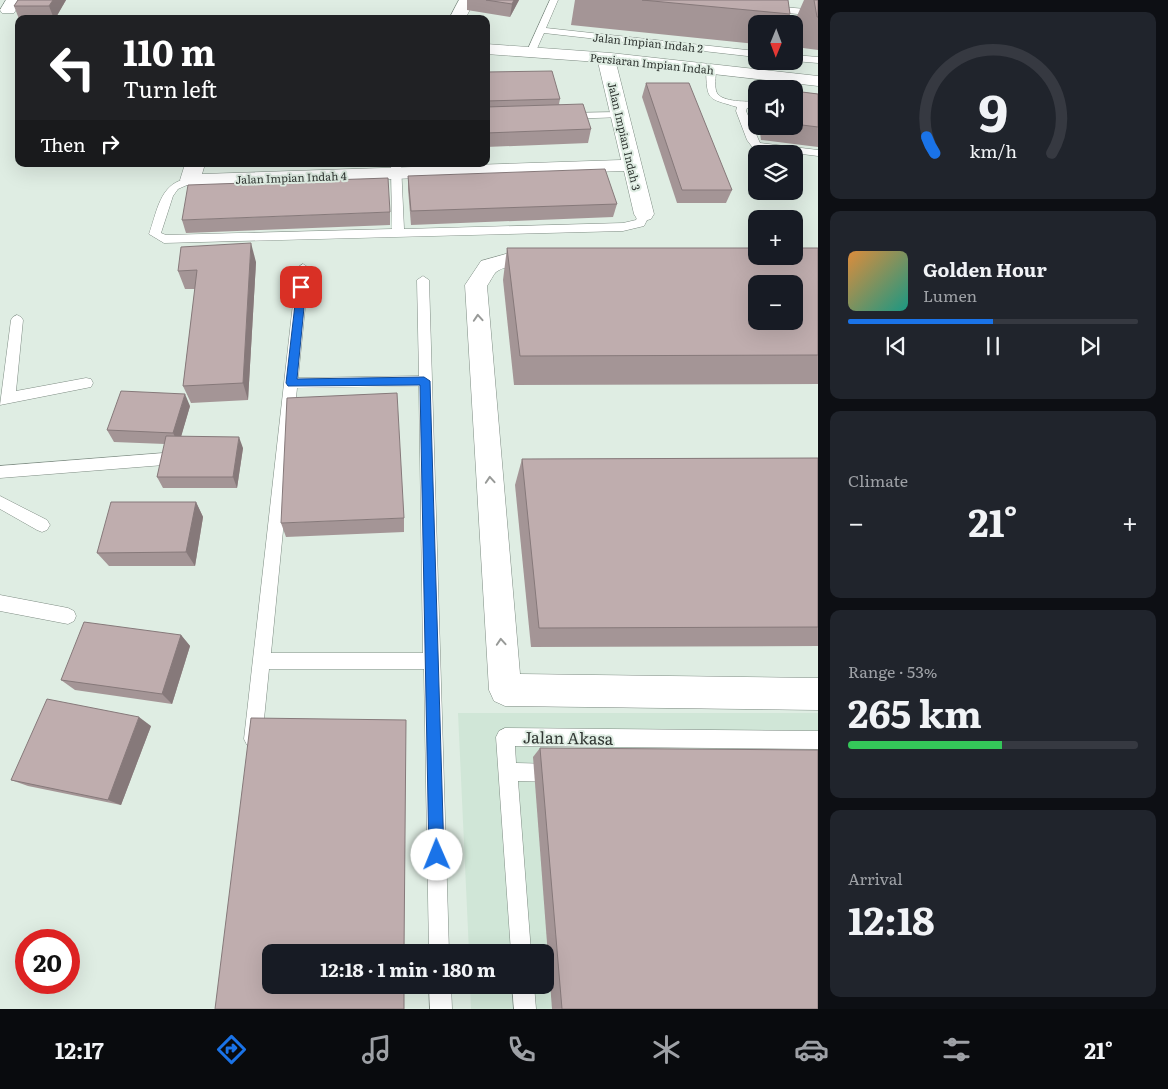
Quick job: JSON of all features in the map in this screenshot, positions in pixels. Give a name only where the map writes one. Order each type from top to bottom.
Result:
[{"type":"street","points":[[459,15],[467,0]]},
{"type":"street","name":"Persiaran Impian Indah","points":[[490,49],[606,58],[818,81]]},
{"type":"street","name":"Jalan Impian Indah 3","points":[[606,58],[644,214]]},
{"type":"street","name":"Jalan Impian Indah 4","points":[[490,167],[632,165]]},
{"type":"street","name":"Jalan Impian Indah 4","points":[[193,172],[475,167]]},
{"type":"street","points":[[562,259],[513,259],[489,266],[476,285],[505,690],[818,694]]},
{"type":"lane","points":[[532,51],[554,0]]},
{"type":"lane","points":[[758,8],[778,13],[818,13]]},
{"type":"lane","name":"Jalan Impian Indah 2","points":[[541,30],[748,53]]},
{"type":"lane","points":[[803,59],[818,60]]},
{"type":"lane","points":[[710,69],[712,93],[716,98],[742,106],[748,105]]},
{"type":"lane","points":[[742,106],[752,140],[757,146],[818,153]]},
{"type":"lane","points":[[553,116],[620,115]]},
{"type":"lane","points":[[396,168],[398,233]]},
{"type":"lane","points":[[193,172],[174,187],[168,196],[155,234],[164,239],[624,227],[640,223],[644,214]]},
{"type":"lane","points":[[250,758],[262,662],[303,268]]},
{"type":"lane","points":[[423,280],[439,944]]},
{"type":"lane","points":[[17,320],[5,399],[86,383]]},
{"type":"lane","points":[[291,383],[424,381]]},
{"type":"lane","points":[[0,472],[164,459]]},
{"type":"lane","points":[[0,502],[42,524]]},
{"type":"lane","points":[[0,603],[68,616]]},
{"type":"lane","points":[[262,662],[432,661]]},
{"type":"lane","name":"Jalan Akasa","points":[[519,944],[505,737],[818,740]]},
{"type":"lane","points":[[507,772],[576,773]]},
{"type":"lane","points":[[440,994],[441,1009]]},
{"type":"lane","points":[[524,994],[525,1009]]},
{"type":"shaded area","points":[[458,713],[818,713],[818,1009],[471,1009],[470,994],[554,994],[554,944],[469,944]]},
{"type":"building","points":[[18,0],[53,0],[49,6],[14,6]]},
{"type":"building","points":[[486,0],[514,0],[512,4]]},
{"type":"building","points":[[642,0],[788,0],[790,14]]},
{"type":"building","points":[[814,0],[818,0],[818,17],[817,17]]},
{"type":"building","points":[[552,71],[560,99],[490,101],[490,72]]},
{"type":"building","points":[[646,83],[689,83],[732,190],[682,190]]},
{"type":"building","points":[[803,92],[818,94],[818,127],[803,125]]},
{"type":"building","points":[[583,104],[591,129],[490,133],[490,107]]},
{"type":"building","points":[[605,169],[617,204],[411,211],[408,176]]},
{"type":"building","points":[[388,178],[390,212],[182,220],[188,185]]},
{"type":"building","points":[[251,243],[243,383],[183,386],[197,270],[178,271],[181,247]]},
{"type":"building","points":[[507,248],[748,248],[748,265],[803,265],[803,248],[818,248],[818,355],[520,356]]},
{"type":"building","points":[[121,391],[185,394],[173,433],[107,430]]},
{"type":"building","points":[[397,393],[404,518],[281,523],[287,398]]},
{"type":"building","points":[[166,436],[239,437],[233,477],[157,477]]},
{"type":"building","points":[[818,458],[818,627],[539,628],[522,459]]},
{"type":"building","points":[[111,502],[196,502],[186,552],[97,553]]},
{"type":"building","points":[[84,622],[181,635],[162,694],[61,680]]},
{"type":"building","points":[[47,699],[139,717],[108,800],[11,780]]},
{"type":"building","points":[[251,718],[406,720],[404,944],[262,944],[262,994],[404,994],[404,1009],[215,1009]]},
{"type":"building","points":[[540,748],[818,750],[818,1009],[562,1009]]},
{"type":"route","points":[[301,287],[291,383],[424,381],[437,855]]}]
